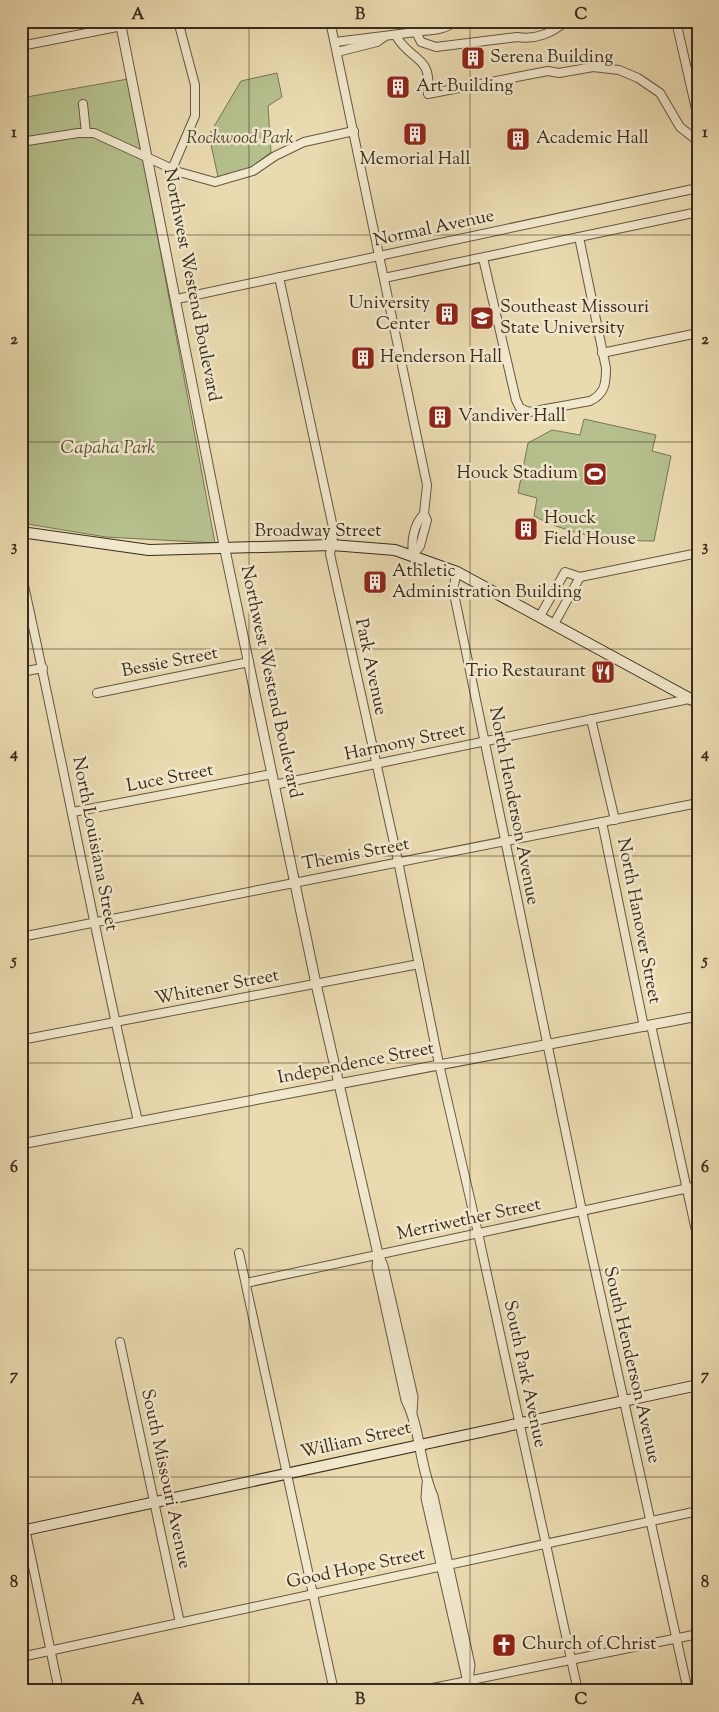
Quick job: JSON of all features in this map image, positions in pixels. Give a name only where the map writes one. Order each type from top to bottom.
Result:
[{"type":"main road","name":"Broadway Street","points":[[21,532],[149,550],[225,550],[332,545],[376,547],[413,555],[457,572],[693,701]]},
{"type":"main road","name":"William Street","points":[[24,1531],[698,1385]]},
{"type":"street","points":[[172,169],[195,116],[195,85],[178,21]]},
{"type":"street","points":[[330,21],[427,485],[424,514],[418,520],[411,544],[413,555]]},
{"type":"street","points":[[337,52],[376,42],[384,38],[444,28],[451,25],[454,21]]},
{"type":"street","points":[[416,32],[422,42],[436,47],[517,37],[529,39],[540,37],[567,21]]},
{"type":"street","points":[[676,21],[698,118]]},
{"type":"street","points":[[21,46],[121,24]]},
{"type":"street","name":"Northwest Westend Boulevard","points":[[121,24],[150,161],[225,550],[274,785],[338,1084],[378,1254],[377,1267],[395,1352],[406,1400],[412,1412],[428,1483],[433,1496],[444,1566],[470,1665],[468,1681],[470,1691]]},
{"type":"street","points":[[335,42],[375,35],[384,38]]},
{"type":"street","points":[[396,36],[401,44],[424,63],[430,77],[428,94],[548,71],[559,73],[593,67],[619,70],[638,78],[660,93],[680,127],[698,141]]},
{"type":"street","points":[[83,104],[86,133]]},
{"type":"street","points":[[21,142],[86,133],[109,139],[150,161],[196,178],[215,182],[252,171],[275,156],[304,142],[354,131]]},
{"type":"street","name":"Normal Avenue","points":[[177,299],[698,188]]},
{"type":"street","points":[[384,278],[698,212]]},
{"type":"street","points":[[483,258],[505,357],[516,400],[520,408],[529,412],[590,400],[599,396],[606,385],[606,368],[579,238]]},
{"type":"street","name":"Park Avenue","points":[[279,277],[334,532],[330,554],[398,861],[439,1064]]},
{"type":"street","points":[[602,353],[698,333]]},
{"type":"street","points":[[540,616],[565,572],[580,577],[698,553]]},
{"type":"street","name":"North Louisiana Street","points":[[21,572],[43,668],[115,1022],[138,1121]]},
{"type":"street","name":"North Henderson Avenue","points":[[457,572],[453,589],[546,1045]]},
{"type":"street","points":[[554,624],[580,577]]},
{"type":"street","name":"Bessie Street","points":[[97,692],[249,662]]},
{"type":"street","points":[[21,672],[43,668]]},
{"type":"street","name":"Harmony Street","points":[[274,785],[591,719],[693,701]]},
{"type":"street","name":"North Hanover Street","points":[[591,719],[615,820]]},
{"type":"street","name":"Luce Street","points":[[73,812],[272,774]]},
{"type":"street","name":"Themis Street","points":[[21,937],[698,803]]},
{"type":"street","name":"North Hanover Street","points":[[602,822],[698,1240]]},
{"type":"street","name":"Whitener Street","points":[[21,1040],[419,964]]},
{"type":"street","name":"Independence Street","points":[[21,1144],[698,1016]]},
{"type":"street","name":"South Henderson Avenue","points":[[546,1045],[688,1691]]},
{"type":"street","name":"South Park Avenue","points":[[439,1064],[578,1691]]},
{"type":"street","name":"Merriwether Street","points":[[246,1283],[698,1186]]},
{"type":"street","points":[[240,1252],[334,1691]]},
{"type":"street","name":"South Missouri Avenue","points":[[120,1342],[156,1502],[180,1623]]},
{"type":"street","points":[[21,1509],[24,1531],[59,1691]]},
{"type":"street","name":"Good Hope Street","points":[[21,1657],[698,1511]]},
{"type":"street","points":[[418,1691],[698,1634]]},
{"type":"green space","name":"Rockwood Park","points":[[277,73],[282,97],[268,106],[271,152],[249,169],[218,177],[209,135],[241,81]]},
{"type":"green space","name":"Capaha Park","points":[[128,79],[215,543],[106,537],[21,523],[21,98]]},
{"type":"green space","name":"Houck Stadium","points":[[584,419],[656,435],[652,451],[671,456],[654,541],[622,540],[592,536],[548,523],[534,516],[537,498],[518,493],[528,443],[552,430],[580,435]]},
{"type":"place","name":"Serena Building","points":[[473,58]]},
{"type":"place","name":"Art Building","points":[[398,87]]},
{"type":"place","name":"Memorial Hall","points":[[415,134]]},
{"type":"place","name":"Academic Hall","points":[[518,139]]},
{"type":"place","name":"University Center","points":[[447,314]]},
{"type":"place","name":"Southeast Missouri State University","points":[[482,318]]},
{"type":"place","name":"Henderson Hall","points":[[363,358]]},
{"type":"place","name":"Vandiver Hall","points":[[440,417]]},
{"type":"place","name":"Houck Stadium","points":[[595,474]]},
{"type":"place","name":"Houck Field House","points":[[526,529]]},
{"type":"place","name":"Athletic Administration Building","points":[[375,582]]},
{"type":"place","name":"Trio Restaurant","points":[[603,672]]},
{"type":"place","name":"Church of Christ","points":[[504,1645]]}]
